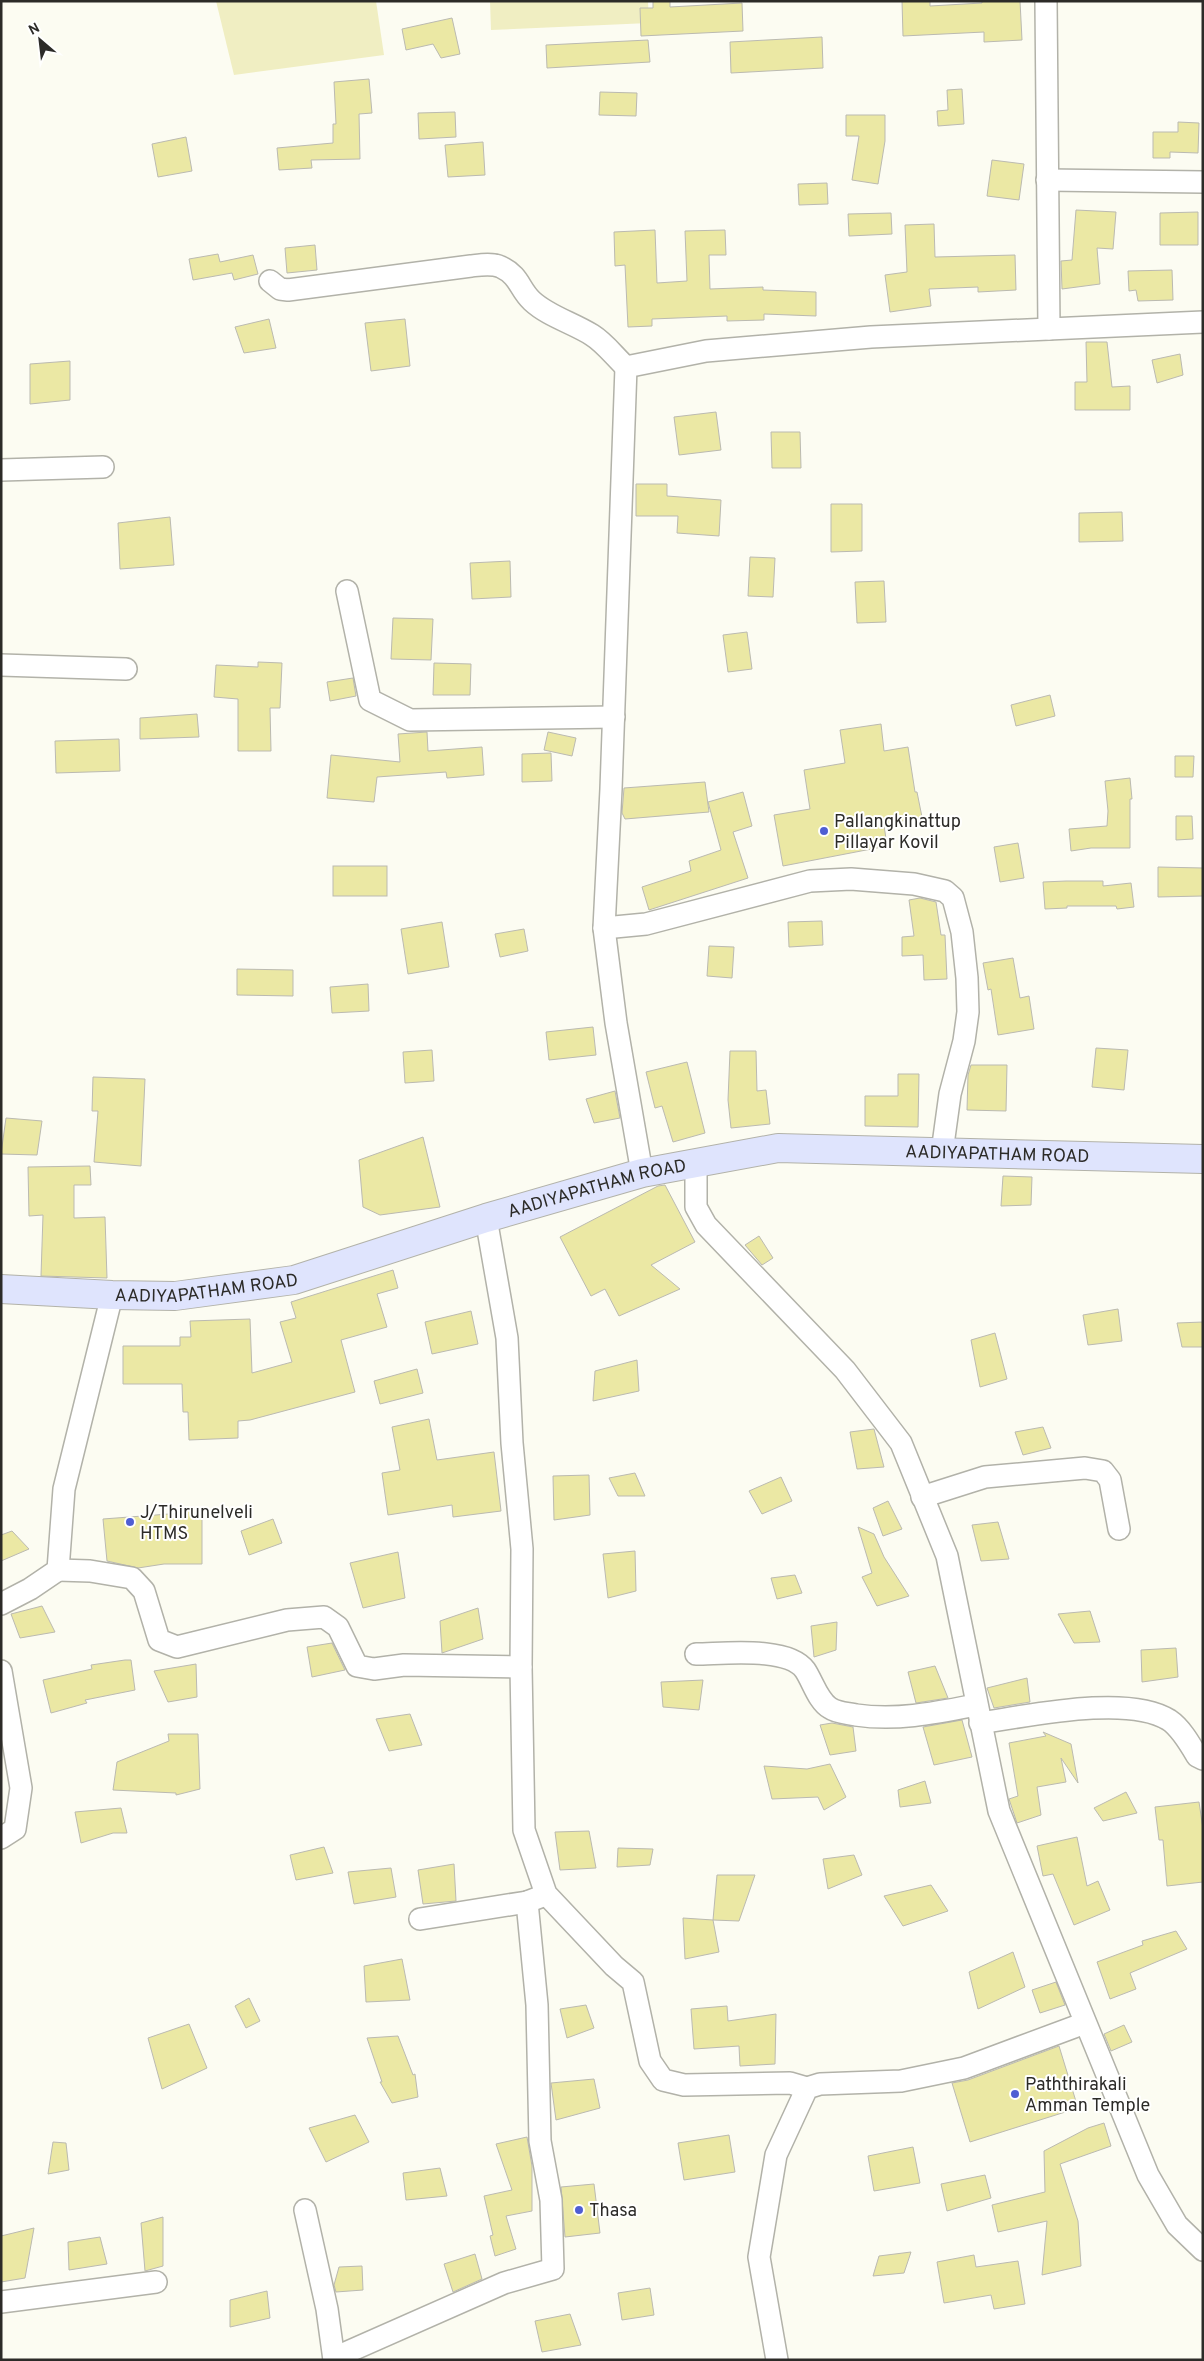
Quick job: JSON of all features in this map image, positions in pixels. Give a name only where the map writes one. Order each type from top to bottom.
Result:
[{"type":"street","points":[[1046,1],[1049,329]]},
{"type":"street","points":[[1048,180],[1203,182]]},
{"type":"street","points":[[270,281],[280,289],[288,290],[487,264],[500,267],[517,278],[524,293],[532,301],[545,311],[594,336],[626,367],[614,717],[604,928],[616,1023],[642,1173]]},
{"type":"street","points":[[626,367],[716,350],[871,337],[1203,322]]},
{"type":"street","points":[[1,470],[103,467]]},
{"type":"street","points":[[347,591],[370,700],[410,720],[614,717]]},
{"type":"street","points":[[1,665],[126,670]]},
{"type":"street","points":[[604,928],[646,924],[810,881],[860,880],[914,884],[945,891],[953,898],[962,932],[967,978],[968,1012],[964,1041],[950,1094],[942,1152]]},
{"type":"street","name":"AADIYAPATHAM ROAD","points":[[1,1289],[112,1295],[175,1296],[294,1280],[486,1218],[642,1173],[778,1148],[1203,1159]]},
{"type":"street","points":[[696,1163],[696,1207],[706,1225],[844,1370],[901,1443],[947,1556],[999,1811],[1148,2175],[1177,2225],[1203,2250]]},
{"type":"street","points":[[305,2210],[327,2309],[334,2359],[504,2283],[553,2269],[551,2200],[540,2141],[537,1898],[524,1830],[521,1667],[522,1549],[512,1443],[507,1338],[486,1218]]},
{"type":"street","points":[[58,1570],[64,1490],[112,1295]]},
{"type":"street","points":[[922,1497],[985,1477],[1085,1468],[1104,1471],[1110,1480],[1119,1529]]},
{"type":"street","points":[[1,1604],[30,1589],[58,1570],[90,1572],[132,1578],[144,1591],[159,1640],[176,1647],[287,1620],[324,1617],[338,1627],[357,1666],[374,1669],[404,1665],[521,1667]]},
{"type":"street","points":[[696,1654],[785,1656],[804,1669],[816,1691],[829,1708],[842,1713],[884,1719],[1058,1712],[1116,1707],[1153,1711],[1171,1721],[1197,1756],[1203,1759]]},
{"type":"street","points":[[1,1671],[21,1788],[15,1829],[1,1838]]},
{"type":"street","points":[[420,1919],[537,1898]]},
{"type":"street","points":[[537,1898],[633,1982],[650,2061],[663,2080],[684,2085],[790,2083],[807,2088],[820,2084],[902,2081],[964,2068],[1085,2023]]},
{"type":"street","points":[[777,2360],[759,2257],[776,2155],[807,2088]]},
{"type":"street","points":[[1,2302],[156,2282]]},
{"type":"shaded area","points":[[216,1],[376,1],[384,55],[234,75]]},
{"type":"shaded area","points":[[490,1],[648,1],[649,23],[491,30]]},
{"type":"building","points":[[653,1],[670,1],[670,7],[742,3],[743,31],[641,36],[640,8],[653,8]]},
{"type":"building","points":[[902,1],[930,1],[930,6],[982,3],[982,1],[1020,1],[1022,40],[984,42],[984,32],[903,36]]},
{"type":"building","points":[[452,18],[460,54],[441,58],[433,44],[406,50],[402,29]]},
{"type":"building","points":[[822,37],[823,68],[731,73],[730,42]]},
{"type":"building","points":[[648,40],[650,62],[547,68],[546,45]]},
{"type":"building","points":[[369,79],[372,113],[359,114],[360,159],[311,160],[312,168],[279,170],[277,148],[333,143],[333,124],[336,124],[334,82]]},
{"type":"building","points":[[962,89],[964,124],[938,126],[937,111],[948,110],[947,90]]},
{"type":"building","points":[[600,92],[637,93],[636,116],[599,115]]},
{"type":"building","points":[[455,112],[456,137],[419,139],[418,113]]},
{"type":"building","points":[[846,115],[885,115],[885,141],[878,184],[852,180],[859,136],[846,136]]},
{"type":"building","points":[[1178,122],[1199,123],[1198,153],[1170,152],[1170,158],[1153,158],[1153,132],[1178,132]]},
{"type":"building","points":[[186,137],[192,171],[158,177],[152,144]]},
{"type":"building","points":[[483,142],[485,175],[448,177],[445,145]]},
{"type":"building","points":[[992,160],[1024,164],[1019,200],[987,196]]},
{"type":"building","points":[[827,183],[828,204],[799,205],[798,184]]},
{"type":"building","points":[[1076,210],[1116,212],[1113,249],[1097,248],[1100,284],[1062,289],[1061,261],[1072,260]]},
{"type":"building","points":[[1198,212],[1198,245],[1160,245],[1160,213]]},
{"type":"building","points":[[891,213],[892,234],[849,236],[848,214]]},
{"type":"building","points":[[934,224],[935,257],[1015,255],[1016,290],[978,292],[978,287],[929,289],[931,306],[890,312],[885,275],[907,272],[905,225]]},
{"type":"building","points":[[655,230],[657,283],[687,281],[685,231],[725,230],[726,255],[709,255],[710,289],[763,287],[763,290],[816,292],[816,316],[764,314],[764,320],[727,321],[727,316],[652,319],[652,326],[628,327],[625,265],[615,266],[614,232]]},
{"type":"building","points":[[315,245],[317,270],[287,273],[285,248]]},
{"type":"building","points":[[218,254],[220,262],[253,255],[258,274],[234,280],[232,273],[193,280],[189,259]]},
{"type":"building","points":[[1172,270],[1173,300],[1138,301],[1136,290],[1129,291],[1128,271]]},
{"type":"building","points":[[269,319],[276,348],[244,353],[235,327]]},
{"type":"building","points":[[405,319],[410,366],[371,371],[365,323]]},
{"type":"building","points":[[1086,342],[1107,342],[1112,387],[1130,386],[1130,410],[1075,410],[1075,382],[1087,382]]},
{"type":"building","points":[[1180,354],[1183,375],[1157,383],[1152,360]]},
{"type":"building","points":[[70,361],[70,400],[30,404],[30,364]]},
{"type":"building","points":[[716,412],[721,450],[679,455],[674,417]]},
{"type":"building","points":[[771,432],[800,432],[801,468],[772,468]]},
{"type":"building","points":[[636,484],[667,484],[667,496],[721,500],[719,536],[677,533],[678,516],[636,516]]},
{"type":"building","points":[[831,504],[862,504],[862,551],[831,552]]},
{"type":"building","points":[[1122,512],[1123,541],[1079,542],[1079,513]]},
{"type":"building","points":[[170,517],[174,565],[120,569],[118,523]]},
{"type":"building","points":[[750,557],[775,558],[773,597],[748,596]]},
{"type":"building","points":[[510,561],[511,597],[472,599],[470,563]]},
{"type":"building","points":[[884,581],[886,622],[857,623],[855,582]]},
{"type":"building","points":[[393,618],[433,619],[431,660],[391,659]]},
{"type":"building","points":[[747,632],[752,669],[728,672],[723,635]]},
{"type":"building","points":[[258,662],[282,663],[280,708],[270,708],[271,751],[238,751],[238,699],[214,697],[216,665],[258,667]]},
{"type":"building","points":[[434,663],[471,664],[470,695],[433,695]]},
{"type":"building","points":[[353,678],[356,696],[330,701],[327,682]]},
{"type":"building","points":[[1050,695],[1055,716],[1016,726],[1011,705]]},
{"type":"building","points":[[197,714],[199,737],[140,739],[140,718]]},
{"type":"building","points":[[881,724],[884,751],[908,747],[915,792],[917,792],[922,817],[884,825],[887,846],[783,866],[774,815],[810,809],[804,770],[845,763],[840,730]]},
{"type":"building","points":[[427,732],[428,751],[482,747],[484,775],[447,778],[446,772],[377,777],[374,802],[327,798],[331,755],[400,762],[398,734]]},
{"type":"building","points":[[548,732],[576,738],[572,756],[544,750]]},
{"type":"building","points":[[119,739],[120,771],[56,773],[55,741]]},
{"type":"building","points":[[551,753],[552,781],[522,782],[522,754]]},
{"type":"building","points":[[1175,756],[1194,756],[1193,777],[1175,777]]},
{"type":"building","points":[[1130,778],[1132,799],[1130,799],[1130,848],[1091,848],[1071,851],[1069,829],[1107,826],[1108,811],[1105,781]]},
{"type":"building","points":[[705,782],[709,812],[625,819],[622,813],[624,788]]},
{"type":"building","points":[[743,792],[752,826],[733,832],[748,878],[649,910],[642,887],[691,871],[689,861],[721,850],[708,802]]},
{"type":"building","points":[[1176,816],[1192,816],[1193,839],[1176,840]]},
{"type":"building","points":[[1018,843],[1024,878],[1000,882],[994,847]]},
{"type":"building","points":[[333,866],[387,866],[387,896],[333,896]]},
{"type":"building","points":[[1158,867],[1203,868],[1203,896],[1158,897]]},
{"type":"building","points":[[1103,881],[1103,886],[1131,883],[1134,907],[1117,909],[1116,906],[1067,906],[1067,908],[1045,909],[1043,882]]},
{"type":"building","points":[[920,898],[936,902],[941,935],[945,935],[947,979],[924,980],[923,955],[902,956],[902,937],[914,936],[909,900]]},
{"type":"building","points":[[822,921],[823,945],[789,947],[788,922]]},
{"type":"building","points":[[442,922],[449,967],[408,974],[401,929]]},
{"type":"building","points":[[524,929],[528,951],[500,957],[495,934]]},
{"type":"building","points":[[709,946],[734,947],[732,978],[707,976]]},
{"type":"building","points":[[1013,958],[1020,998],[1029,996],[1034,1029],[998,1035],[991,989],[988,990],[983,963]]},
{"type":"building","points":[[237,969],[293,970],[293,996],[237,995]]},
{"type":"building","points":[[368,984],[369,1011],[332,1013],[330,987]]},
{"type":"building","points":[[593,1027],[596,1055],[549,1060],[546,1032]]},
{"type":"building","points":[[1096,1048],[1128,1050],[1124,1090],[1092,1087]]},
{"type":"building","points":[[432,1050],[434,1081],[405,1083],[403,1052]]},
{"type":"building","points":[[730,1051],[756,1051],[757,1091],[766,1090],[770,1124],[731,1128],[728,1100]]},
{"type":"building","points":[[687,1062],[705,1133],[673,1142],[662,1106],[655,1108],[646,1072]]},
{"type":"building","points":[[971,1065],[1007,1065],[1006,1111],[967,1110],[968,1075]]},
{"type":"building","points":[[898,1074],[919,1074],[918,1127],[865,1126],[865,1096],[898,1096]]},
{"type":"building","points":[[93,1077],[145,1079],[141,1166],[94,1162],[98,1111],[92,1111]]},
{"type":"building","points":[[615,1091],[620,1118],[594,1123],[586,1099]]},
{"type":"building","points":[[6,1118],[42,1121],[37,1155],[1,1154]]},
{"type":"building","points":[[423,1137],[440,1207],[380,1215],[363,1207],[359,1160]]},
{"type":"building","points":[[90,1166],[91,1185],[74,1185],[74,1218],[105,1217],[107,1278],[41,1276],[43,1215],[29,1216],[28,1167]]},
{"type":"building","points":[[1003,1176],[1032,1177],[1031,1205],[1001,1206]]},
{"type":"building","points":[[665,1185],[695,1242],[651,1265],[680,1289],[619,1316],[605,1289],[591,1296],[560,1237],[658,1186]]},
{"type":"building","points":[[759,1236],[773,1258],[762,1265],[745,1245]]},
{"type":"building","points":[[393,1270],[398,1288],[377,1294],[387,1327],[341,1340],[355,1392],[250,1420],[238,1421],[238,1438],[189,1440],[188,1412],[183,1412],[182,1384],[123,1384],[123,1346],[180,1346],[180,1337],[191,1337],[190,1321],[250,1319],[252,1373],[292,1362],[280,1322],[296,1318],[291,1302]]},
{"type":"building","points":[[1118,1309],[1122,1341],[1088,1345],[1083,1315]]},
{"type":"building","points":[[471,1311],[478,1344],[432,1354],[425,1322]]},
{"type":"building","points":[[1203,1322],[1203,1347],[1182,1347],[1177,1323]]},
{"type":"building","points":[[995,1333],[1007,1379],[980,1387],[971,1340]]},
{"type":"building","points":[[637,1360],[639,1391],[593,1401],[595,1371]]},
{"type":"building","points":[[417,1369],[423,1393],[380,1404],[374,1381]]},
{"type":"building","points":[[429,1419],[437,1460],[494,1452],[501,1511],[453,1517],[452,1505],[388,1515],[382,1473],[400,1470],[392,1427]]},
{"type":"building","points":[[1043,1427],[1051,1448],[1023,1455],[1015,1432]]},
{"type":"building","points":[[874,1429],[884,1467],[857,1469],[850,1432]]},
{"type":"building","points":[[635,1473],[645,1496],[618,1496],[609,1478]]},
{"type":"building","points":[[589,1475],[590,1515],[554,1520],[553,1476]]},
{"type":"building","points":[[781,1477],[792,1501],[762,1514],[749,1491]]},
{"type":"building","points":[[888,1501],[902,1529],[883,1536],[873,1508]]},
{"type":"building","points":[[181,1509],[202,1509],[202,1564],[164,1564],[138,1568],[107,1561],[103,1519],[182,1513]]},
{"type":"building","points":[[273,1519],[282,1543],[249,1555],[241,1531]]},
{"type":"building","points":[[998,1522],[1009,1559],[981,1561],[972,1525]]},
{"type":"building","points":[[858,1527],[874,1534],[884,1557],[909,1596],[877,1606],[862,1577],[872,1573]]},
{"type":"building","points":[[12,1531],[29,1549],[1,1561],[1,1535]]},
{"type":"building","points":[[635,1551],[636,1591],[608,1598],[603,1554]]},
{"type":"building","points":[[398,1552],[405,1598],[363,1608],[350,1563]]},
{"type":"building","points":[[795,1575],[802,1593],[777,1599],[771,1578]]},
{"type":"building","points":[[42,1606],[55,1632],[20,1638],[11,1614]]},
{"type":"building","points":[[478,1608],[483,1639],[442,1653],[440,1621]]},
{"type":"building","points":[[1090,1611],[1100,1642],[1074,1643],[1058,1614]]},
{"type":"building","points":[[837,1622],[836,1650],[814,1657],[811,1626]]},
{"type":"building","points":[[332,1643],[345,1670],[312,1677],[307,1647]]},
{"type":"building","points":[[1176,1648],[1178,1677],[1142,1682],[1141,1650]]},
{"type":"building","points":[[131,1660],[135,1690],[85,1700],[87,1703],[51,1713],[43,1680],[92,1669],[91,1665]]},
{"type":"building","points":[[196,1664],[197,1697],[168,1702],[154,1671]]},
{"type":"building","points":[[935,1666],[948,1698],[916,1703],[908,1672]]},
{"type":"building","points":[[1027,1678],[1030,1702],[994,1708],[987,1688]]},
{"type":"building","points":[[703,1680],[699,1710],[663,1707],[661,1682]]},
{"type":"building","points":[[410,1714],[422,1745],[389,1751],[376,1719]]},
{"type":"building","points":[[962,1720],[972,1757],[934,1765],[923,1727]]},
{"type":"building","points":[[832,1723],[853,1727],[856,1751],[830,1755],[820,1725]]},
{"type":"building","points":[[1043,1732],[1071,1744],[1078,1783],[1061,1758],[1066,1782],[1037,1787],[1041,1815],[1017,1823],[1009,1799],[1018,1796],[1009,1743],[1046,1736]]},
{"type":"building","points":[[168,1734],[198,1734],[200,1789],[176,1795],[176,1793],[113,1790],[117,1762],[169,1741]]},
{"type":"building","points":[[830,1764],[846,1797],[824,1810],[818,1797],[772,1799],[764,1766],[807,1769]]},
{"type":"building","points":[[925,1781],[931,1803],[900,1807],[898,1790]]},
{"type":"building","points":[[1126,1792],[1137,1813],[1103,1821],[1094,1808]]},
{"type":"building","points":[[1199,1802],[1203,1829],[1203,1882],[1167,1886],[1163,1840],[1159,1840],[1155,1807]]},
{"type":"building","points":[[121,1808],[127,1833],[113,1833],[81,1843],[75,1812]]},
{"type":"building","points":[[589,1831],[596,1868],[560,1870],[555,1832]]},
{"type":"building","points":[[1077,1837],[1087,1886],[1098,1881],[1110,1910],[1074,1925],[1053,1874],[1043,1876],[1037,1846]]},
{"type":"building","points":[[324,1847],[333,1873],[296,1880],[290,1855]]},
{"type":"building","points":[[618,1848],[653,1849],[650,1865],[617,1867]]},
{"type":"building","points":[[854,1855],[862,1875],[828,1889],[823,1859]]},
{"type":"building","points":[[454,1864],[456,1901],[423,1904],[418,1870]]},
{"type":"building","points":[[391,1868],[396,1897],[354,1904],[348,1872]]},
{"type":"building","points":[[717,1875],[755,1875],[739,1921],[713,1920]]},
{"type":"building","points":[[931,1885],[948,1911],[903,1926],[884,1896]]},
{"type":"building","points":[[683,1918],[713,1920],[719,1952],[685,1959]]},
{"type":"building","points":[[1176,1931],[1187,1949],[1130,1973],[1136,1989],[1110,1999],[1097,1962],[1143,1945],[1142,1941]]},
{"type":"building","points":[[1013,1952],[1025,1987],[978,2009],[969,1972]]},
{"type":"building","points":[[402,1959],[410,2000],[366,2002],[364,1966]]},
{"type":"building","points":[[1056,1982],[1065,2005],[1040,2013],[1032,1990]]},
{"type":"building","points":[[249,1998],[260,2021],[246,2028],[235,2006]]},
{"type":"building","points":[[586,2005],[594,2028],[567,2038],[560,2009]]},
{"type":"building","points":[[727,2006],[728,2021],[776,2014],[775,2064],[740,2066],[739,2046],[694,2049],[691,2009]]},
{"type":"building","points":[[189,2024],[207,2068],[162,2089],[148,2038]]},
{"type":"building","points":[[1124,2025],[1132,2042],[1111,2051],[1104,2034]]},
{"type":"building","points":[[398,2036],[413,2075],[415,2074],[418,2097],[392,2103],[380,2082],[382,2082],[367,2038]]},
{"type":"building","name":"Paththirakali Amman Temple","points":[[1059,2046],[1078,2108],[970,2142],[952,2083],[968,2080]]},
{"type":"building","points":[[594,2079],[600,2108],[556,2120],[551,2083]]},
{"type":"building","points":[[355,2115],[369,2142],[326,2162],[309,2128]]},
{"type":"building","points":[[1104,2123],[1111,2146],[1060,2164],[1078,2221],[1081,2266],[1042,2275],[1047,2221],[998,2232],[992,2205],[1045,2192],[1044,2151],[1088,2128]]},
{"type":"building","points":[[729,2135],[735,2172],[684,2180],[678,2143]]},
{"type":"building","points":[[527,2137],[532,2166],[532,2211],[506,2216],[516,2249],[495,2256],[490,2236],[493,2235],[484,2196],[512,2190],[496,2144]]},
{"type":"building","points":[[53,2142],[66,2143],[69,2170],[48,2174]]},
{"type":"building","points":[[913,2147],[920,2183],[874,2191],[868,2156]]},
{"type":"building","points":[[440,2168],[447,2196],[406,2200],[403,2173]]},
{"type":"building","points":[[985,2175],[991,2198],[947,2211],[941,2184]]},
{"type":"building","name":"Thasa","points":[[594,2184],[600,2233],[565,2237],[561,2187]]},
{"type":"building","points":[[163,2217],[163,2266],[145,2271],[141,2223]]},
{"type":"building","points":[[34,2228],[25,2278],[1,2282],[1,2236]]},
{"type":"building","points":[[100,2237],[107,2264],[69,2270],[68,2242]]},
{"type":"building","points":[[911,2252],[904,2273],[873,2276],[879,2256]]},
{"type":"building","points":[[475,2254],[482,2279],[453,2292],[444,2264]]},
{"type":"building","points":[[974,2255],[976,2267],[1018,2261],[1025,2304],[994,2309],[991,2295],[944,2303],[937,2262]]},
{"type":"building","points":[[362,2266],[363,2290],[336,2292],[334,2285],[339,2267]]},
{"type":"building","points":[[650,2288],[654,2315],[622,2320],[618,2293]]},
{"type":"building","points":[[267,2291],[270,2318],[230,2327],[230,2300]]},
{"type":"building","points":[[570,2314],[581,2345],[542,2352],[535,2321]]},
{"type":"place","name":"Pallangkinattup Pillayar Kovil","points":[[824,831]]},
{"type":"place","name":"J/Thirunelveli HTMS","points":[[130,1522]]},
{"type":"place","name":"Paththirakali Amman Temple","points":[[1015,2094]]},
{"type":"place","name":"Thasa","points":[[579,2210]]}]
